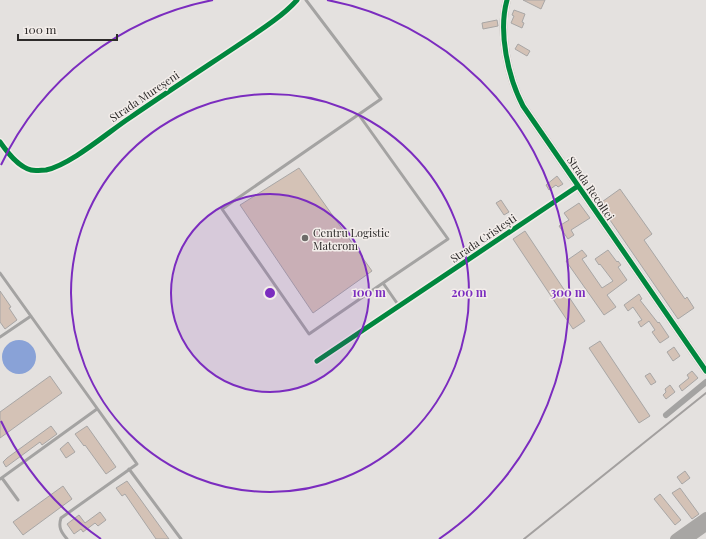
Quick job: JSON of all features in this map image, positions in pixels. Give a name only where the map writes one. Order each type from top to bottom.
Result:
[{"type":"main road","points":[[675,539],[706,517]]},
{"type":"main road","points":[[688,539],[706,526]]},
{"type":"street","name":"Strada Mureșeni","points":[[0,142],[19,164],[31,171],[46,170],[59,165],[77,155],[129,118],[262,29],[297,0]]},
{"type":"street","name":"Strada Recoltei","points":[[507,0],[504,10],[504,34],[516,92],[523,106],[706,371]]},
{"type":"street","name":"Strada Cristești","points":[[317,361],[578,186]]},
{"type":"street","points":[[666,416],[706,382]]},
{"type":"lane","points":[[306,0],[382,99],[222,209],[309,334],[448,238],[359,115]]},
{"type":"lane","points":[[0,273],[137,464],[61,518],[59,523],[60,529],[67,539]]},
{"type":"lane","points":[[383,283],[399,306]]},
{"type":"lane","points":[[0,337],[31,316]]},
{"type":"lane","points":[[18,500],[1,478],[97,409]]},
{"type":"lane","points":[[129,469],[181,539]]},
{"type":"water","points":[[19,340],[31,345],[36,357],[31,369],[19,374],[7,369],[2,357],[7,345]]},
{"type":"building","points":[[523,0],[545,0],[541,9]]},
{"type":"building","points":[[514,10],[525,14],[522,22],[524,23],[522,28],[511,23],[514,16],[512,15]]},
{"type":"building","points":[[497,20],[498,26],[483,29],[482,23]]},
{"type":"building","points":[[518,44],[530,51],[527,56],[515,49]]},
{"type":"building","name":"Centru Logistic Materom","points":[[299,168],[372,271],[313,313],[240,205]]},
{"type":"building","points":[[557,176],[563,184],[558,187],[556,185],[549,190],[546,185]]},
{"type":"building","points":[[620,189],[652,234],[644,240],[685,299],[687,297],[694,308],[678,319],[599,204]]},
{"type":"building","points":[[501,200],[509,212],[504,215],[496,203]]},
{"type":"building","points":[[579,203],[590,218],[571,230],[574,235],[568,239],[559,226],[569,220],[564,213]]},
{"type":"building","points":[[525,231],[585,321],[573,329],[513,239]]},
{"type":"building","points":[[582,250],[587,256],[582,259],[602,288],[613,281],[595,259],[608,250],[621,265],[618,267],[627,280],[607,295],[616,307],[604,315],[566,261]]},
{"type":"building","points":[[0,291],[11,307],[9,308],[17,320],[5,329],[0,322]]},
{"type":"building","points":[[639,294],[642,299],[640,300],[658,323],[659,322],[669,337],[660,343],[652,332],[655,330],[649,321],[641,327],[638,322],[642,320],[633,307],[628,311],[624,305]]},
{"type":"building","points":[[600,341],[650,416],[639,423],[589,348]]},
{"type":"building","points":[[674,347],[680,356],[673,361],[667,352]]},
{"type":"building","points":[[692,371],[698,378],[682,391],[679,386],[689,378],[687,375]]},
{"type":"building","points":[[650,373],[656,382],[651,385],[645,376]]},
{"type":"building","points":[[50,376],[62,393],[0,438],[0,412]]},
{"type":"building","points":[[670,385],[675,392],[666,399],[663,395],[666,392],[665,389]]},
{"type":"building","points":[[51,426],[57,434],[42,445],[40,442],[6,467],[3,462],[7,458]]},
{"type":"building","points":[[87,426],[116,467],[106,474],[75,434]]},
{"type":"building","points":[[68,442],[75,452],[66,458],[60,449]]},
{"type":"building","points":[[685,471],[690,478],[682,484],[677,477]]},
{"type":"building","points":[[127,481],[169,539],[156,539],[125,494],[122,496],[116,488]]},
{"type":"building","points":[[63,486],[72,499],[23,535],[13,522]]},
{"type":"building","points":[[680,488],[699,514],[692,519],[672,493]]},
{"type":"building","points":[[660,494],[681,520],[675,525],[654,499]]},
{"type":"building","points":[[100,512],[106,520],[98,526],[95,523],[83,532],[81,529],[74,534],[67,524],[79,515],[85,523]]},
{"type":"railway","points":[[524,539],[706,393]]},
{"type":"cycle path","points":[[0,142],[13,159],[26,168],[33,170],[46,170],[56,167],[90,147],[131,117],[276,19],[297,0]]},
{"type":"cycle path","points":[[507,0],[504,13],[504,40],[506,54],[513,82],[523,106],[706,371]]},
{"type":"cycle path","points":[[317,361],[578,186]]},
{"type":"place","name":"Centru Logistic Materom","points":[[305,238]]}]
